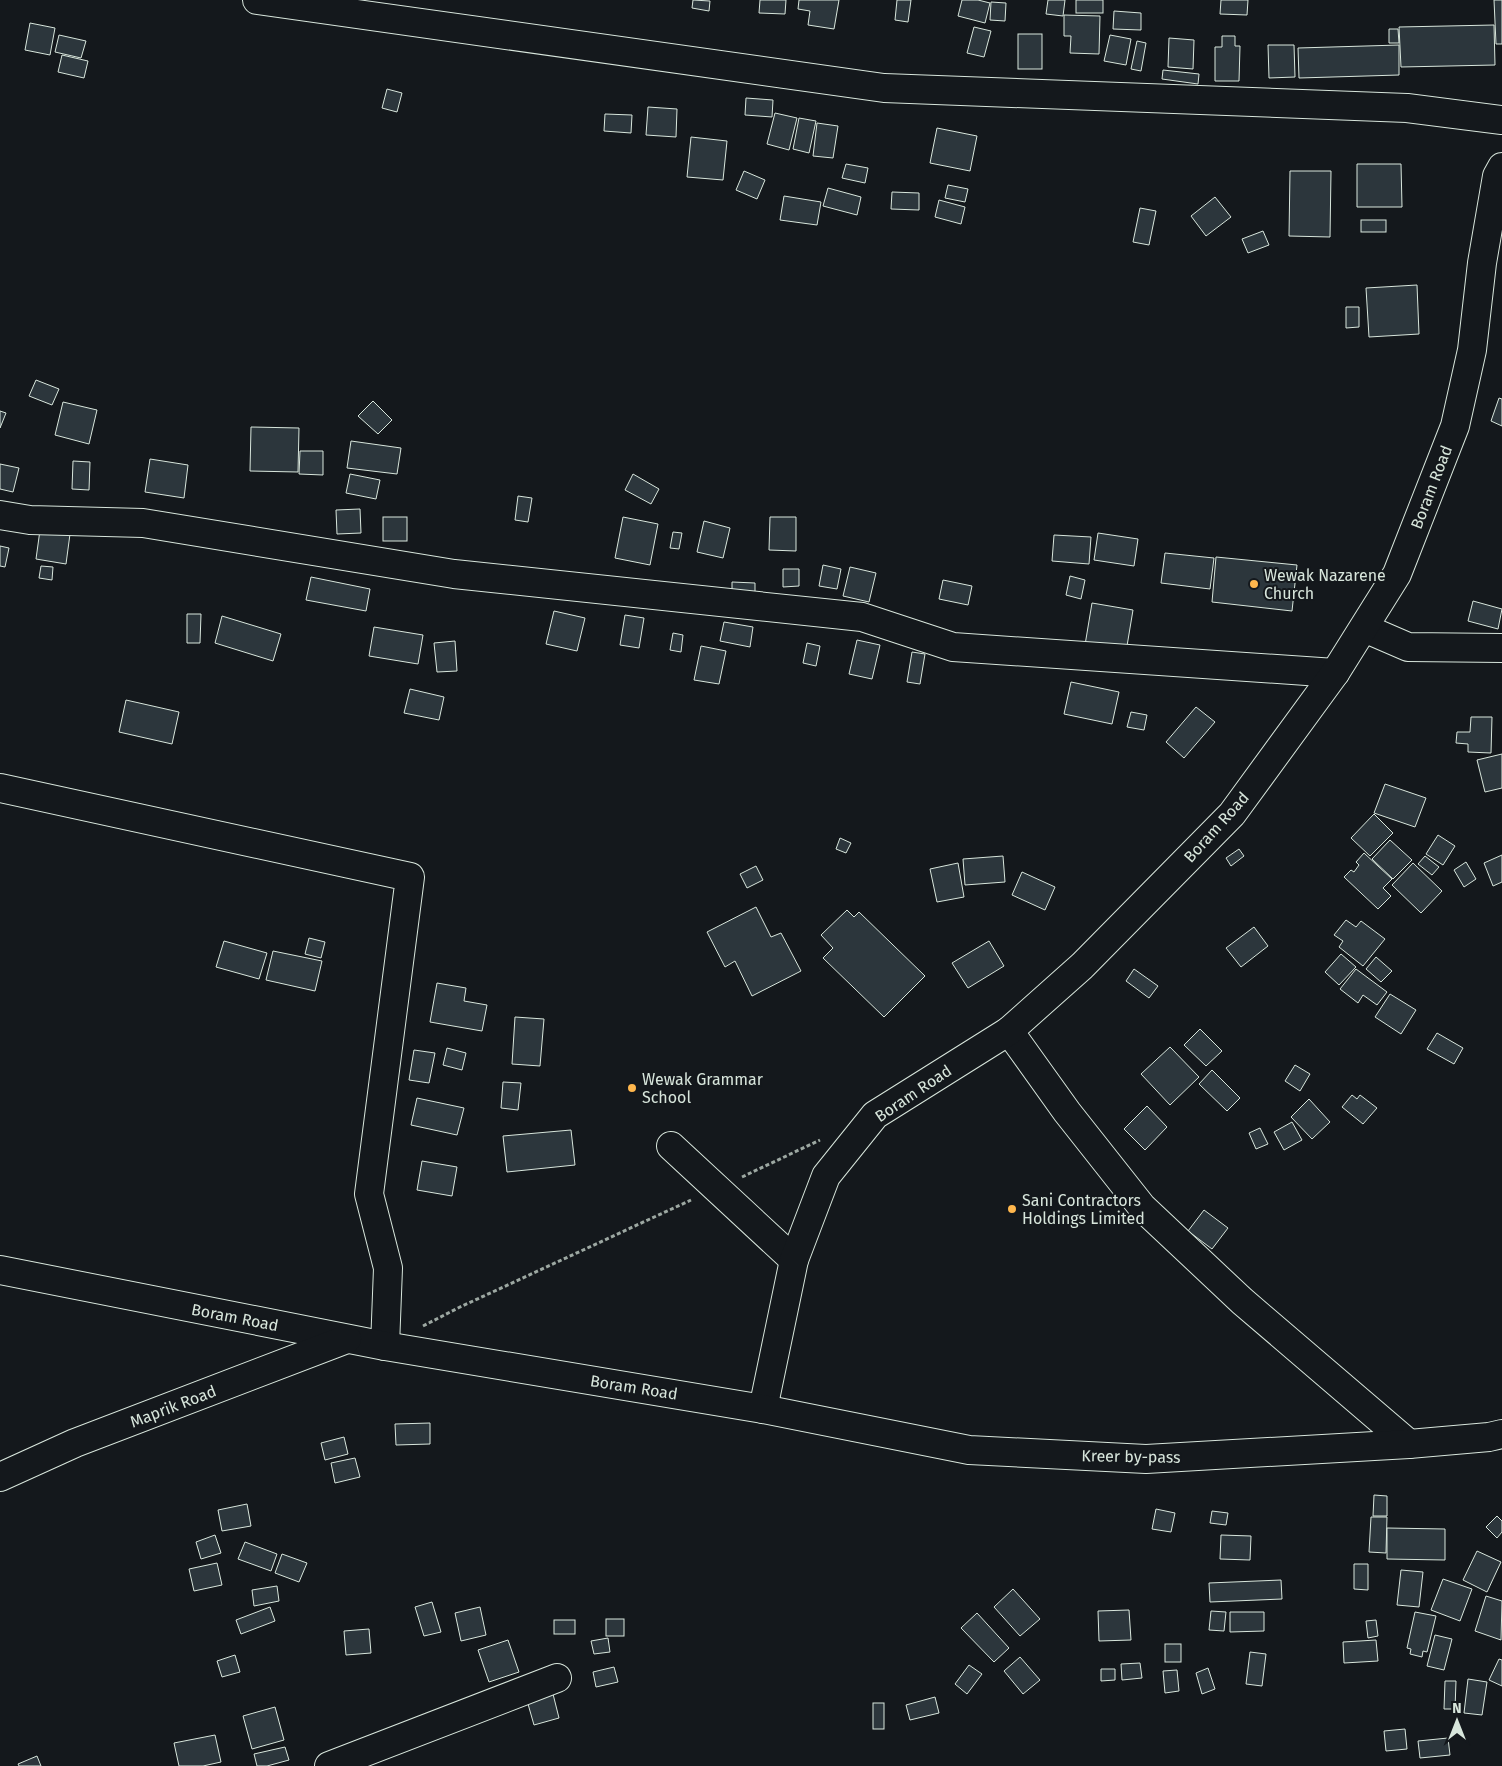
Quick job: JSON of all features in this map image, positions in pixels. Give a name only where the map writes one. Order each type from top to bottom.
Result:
[{"type":"street","points":[[257,0],[884,88],[1407,108],[1502,120]]},
{"type":"street","name":"Boram Road","points":[[0,1270],[385,1346],[763,1409],[794,1260],[826,1176],[875,1115],[1009,1031],[1082,966],[1232,814],[1335,673],[1397,574],[1455,426],[1472,350],[1482,263],[1497,176],[1502,167]]},
{"type":"street","points":[[0,516],[30,520],[143,523],[454,574],[862,617],[953,647],[1335,673]]},
{"type":"street","points":[[1364,628],[1408,648],[1502,648]]},
{"type":"street","points":[[0,788],[410,876],[369,1194],[388,1268],[385,1346]]},
{"type":"street","points":[[1009,1031],[1067,1112],[1142,1207],[1242,1301],[1409,1444]]},
{"type":"street","points":[[671,1146],[794,1260]]},
{"type":"street","name":"Maprik Road","points":[[0,1477],[75,1443],[347,1339]]},
{"type":"street","name":"Kreer by-pass","points":[[763,1409],[969,1450],[1146,1459],[1498,1440]]},
{"type":"street","points":[[329,1766],[557,1678]]},
{"type":"path","points":[[739,1178],[821,1140]]},
{"type":"path","points":[[385,1346],[458,1308],[694,1199]]},
{"type":"building","points":[[693,0],[710,1],[709,11],[692,8]]},
{"type":"building","points":[[760,0],[786,0],[785,14],[759,13]]},
{"type":"building","points":[[799,0],[839,0],[834,29],[808,25],[810,11],[798,9]]},
{"type":"building","points":[[897,0],[911,0],[908,22],[895,20]]},
{"type":"building","points":[[962,0],[978,0],[990,3],[985,23],[958,16]]},
{"type":"building","points":[[1048,0],[1065,0],[1063,16],[1046,14]]},
{"type":"building","points":[[1076,0],[1103,0],[1103,13],[1076,13]]},
{"type":"building","points":[[1221,0],[1248,0],[1247,15],[1220,14]]},
{"type":"building","points":[[1494,0],[1502,0],[1502,44],[1496,44]]},
{"type":"building","points":[[991,2],[1006,3],[1005,21],[990,20]]},
{"type":"building","points":[[1114,11],[1141,13],[1141,30],[1113,29]]},
{"type":"building","points":[[1064,15],[1100,16],[1099,54],[1070,53],[1071,36],[1064,36]]},
{"type":"building","points":[[30,23],[55,28],[50,55],[25,50]]},
{"type":"building","points":[[1494,25],[1495,65],[1401,67],[1399,27]]},
{"type":"building","points":[[974,27],[991,31],[984,57],[967,53]]},
{"type":"building","points":[[1389,29],[1398,29],[1399,43],[1389,43]]},
{"type":"building","points":[[1018,34],[1042,34],[1042,69],[1018,69]]},
{"type":"building","points":[[59,35],[86,41],[81,58],[55,52]]},
{"type":"building","points":[[1110,35],[1131,39],[1126,65],[1104,61]]},
{"type":"building","points":[[1222,36],[1235,36],[1235,46],[1240,46],[1239,81],[1215,81],[1215,47],[1222,47]]},
{"type":"building","points":[[1169,38],[1194,40],[1193,69],[1168,67]]},
{"type":"building","points":[[1137,41],[1146,43],[1141,71],[1131,69]]},
{"type":"building","points":[[1268,45],[1294,45],[1295,77],[1269,78]]},
{"type":"building","points":[[1399,45],[1399,75],[1299,78],[1298,48]]},
{"type":"building","points":[[62,55],[88,61],[84,78],[58,72]]},
{"type":"building","points":[[1163,70],[1199,74],[1198,84],[1162,79]]},
{"type":"building","points":[[387,89],[402,93],[397,112],[382,108]]},
{"type":"building","points":[[746,98],[773,100],[772,117],[745,115]]},
{"type":"building","points":[[648,107],[677,109],[676,137],[646,135]]},
{"type":"building","points":[[775,113],[797,118],[789,150],[767,144]]},
{"type":"building","points":[[605,114],[632,115],[631,133],[604,131]]},
{"type":"building","points":[[799,118],[816,121],[809,153],[793,149]]},
{"type":"building","points":[[817,123],[838,126],[833,158],[813,156]]},
{"type":"building","points":[[937,128],[977,136],[970,171],[930,163]]},
{"type":"building","points":[[691,137],[727,141],[723,180],[687,177]]},
{"type":"building","points":[[846,164],[868,168],[865,183],[842,178]]},
{"type":"building","points":[[1357,164],[1401,164],[1402,207],[1357,207]]},
{"type":"building","points":[[744,171],[765,180],[757,199],[736,190]]},
{"type":"building","points":[[1290,171],[1331,171],[1330,237],[1289,236]]},
{"type":"building","points":[[948,185],[968,189],[965,202],[945,198]]},
{"type":"building","points":[[828,188],[861,197],[857,215],[823,206]]},
{"type":"building","points":[[892,192],[919,193],[919,210],[891,209]]},
{"type":"building","points":[[784,196],[821,202],[817,225],[780,220]]},
{"type":"building","points":[[1215,197],[1231,217],[1206,236],[1191,216]]},
{"type":"building","points":[[939,200],[965,207],[961,224],[935,217]]},
{"type":"building","points":[[1140,208],[1156,211],[1149,245],[1133,242]]},
{"type":"building","points":[[1361,220],[1386,220],[1386,232],[1361,232]]},
{"type":"building","points":[[1263,231],[1269,245],[1248,253],[1242,239]]},
{"type":"building","points":[[1417,285],[1419,334],[1369,337],[1366,288]]},
{"type":"building","points":[[1346,307],[1359,307],[1359,327],[1346,328]]},
{"type":"building","points":[[36,380],[59,389],[52,405],[29,396]]},
{"type":"building","points":[[1499,398],[1502,399],[1502,426],[1491,421]]},
{"type":"building","points":[[373,401],[392,420],[378,434],[358,416]]},
{"type":"building","points":[[63,402],[97,410],[89,444],[55,435]]},
{"type":"building","points":[[0,411],[6,413],[0,428]]},
{"type":"building","points":[[251,427],[299,428],[298,472],[250,471]]},
{"type":"building","points":[[351,441],[401,448],[397,474],[347,468]]},
{"type":"building","points":[[300,451],[323,451],[323,475],[299,474]]},
{"type":"building","points":[[150,459],[188,465],[184,498],[145,492]]},
{"type":"building","points":[[73,461],[90,462],[89,490],[72,489]]},
{"type":"building","points":[[0,464],[19,468],[13,492],[0,489]]},
{"type":"building","points":[[350,474],[380,480],[376,499],[346,493]]},
{"type":"building","points":[[633,474],[659,489],[651,504],[625,490]]},
{"type":"building","points":[[518,496],[532,498],[528,522],[515,520]]},
{"type":"building","points":[[360,509],[361,533],[337,534],[336,510]]},
{"type":"building","points":[[383,517],[407,517],[407,541],[383,541]]},
{"type":"building","points":[[623,517],[658,524],[650,565],[615,558]]},
{"type":"building","points":[[770,517],[796,517],[796,551],[769,550]]},
{"type":"building","points":[[704,521],[730,528],[723,558],[697,552]]},
{"type":"building","points":[[40,530],[70,534],[66,564],[36,559]]},
{"type":"building","points":[[673,532],[682,533],[679,549],[670,548]]},
{"type":"building","points":[[1098,533],[1138,539],[1134,566],[1094,560]]},
{"type":"building","points":[[1054,535],[1091,537],[1089,564],[1052,561]]},
{"type":"building","points":[[0,546],[9,548],[5,567],[0,566]]},
{"type":"building","points":[[1165,553],[1214,558],[1210,589],[1161,583]]},
{"type":"building","name":"Wewak Nazarene Church","points":[[1216,557],[1297,565],[1292,611],[1212,602]]},
{"type":"building","points":[[823,565],[841,569],[837,589],[819,586]]},
{"type":"building","points":[[41,566],[53,567],[52,580],[39,578]]},
{"type":"building","points":[[850,567],[876,573],[869,602],[843,596]]},
{"type":"building","points":[[783,569],[799,569],[799,586],[783,587]]},
{"type":"building","points":[[1070,576],[1085,580],[1081,599],[1066,595]]},
{"type":"building","points":[[311,577],[370,589],[366,611],[306,600]]},
{"type":"building","points":[[943,580],[972,586],[968,605],[939,599]]},
{"type":"building","points":[[732,582],[755,583],[755,597],[732,596]]},
{"type":"building","points":[[1473,601],[1502,609],[1498,629],[1468,621]]},
{"type":"building","points":[[1092,603],[1133,610],[1126,652],[1085,645]]},
{"type":"building","points":[[554,611],[585,618],[577,651],[546,644]]},
{"type":"building","points":[[187,614],[201,614],[200,643],[187,643]]},
{"type":"building","points":[[625,615],[644,618],[639,648],[620,645]]},
{"type":"building","points":[[222,616],[281,634],[273,661],[215,643]]},
{"type":"building","points":[[724,622],[753,627],[750,647],[720,641]]},
{"type":"building","points":[[374,627],[423,635],[418,664],[369,656]]},
{"type":"building","points":[[673,633],[683,635],[681,652],[670,650]]},
{"type":"building","points":[[857,640],[880,645],[872,679],[849,674]]},
{"type":"building","points":[[455,641],[457,671],[437,672],[434,643]]},
{"type":"building","points":[[807,643],[820,646],[816,666],[803,663]]},
{"type":"building","points":[[701,646],[726,651],[719,684],[694,680]]},
{"type":"building","points":[[912,652],[925,654],[920,684],[907,682]]},
{"type":"building","points":[[1071,682],[1119,692],[1112,724],[1064,714]]},
{"type":"building","points":[[410,689],[444,697],[439,720],[404,713]]},
{"type":"building","points":[[126,700],[179,712],[172,744],[119,732]]},
{"type":"building","points":[[1196,707],[1215,722],[1184,758],[1166,742]]},
{"type":"building","points":[[1131,712],[1147,715],[1144,730],[1127,727]]},
{"type":"building","points":[[1471,717],[1492,717],[1491,753],[1468,752],[1468,744],[1456,743],[1457,732],[1470,732]]},
{"type":"building","points":[[1502,754],[1502,788],[1485,792],[1477,760]]},
{"type":"building","points":[[1385,784],[1426,798],[1415,827],[1374,813]]},
{"type":"building","points":[[1374,814],[1393,833],[1370,856],[1351,838]]},
{"type":"building","points":[[1438,835],[1455,846],[1443,865],[1426,854]]},
{"type":"building","points":[[840,838],[851,843],[846,853],[836,849]]},
{"type":"building","points":[[1390,840],[1412,860],[1393,879],[1372,859]]},
{"type":"building","points":[[1239,849],[1244,856],[1231,866],[1226,858]]},
{"type":"building","points":[[1364,853],[1392,879],[1383,888],[1391,896],[1378,909],[1344,877],[1351,870],[1354,872],[1359,865],[1356,862]]},
{"type":"building","points":[[1502,855],[1502,882],[1493,886],[1484,863]]},
{"type":"building","points":[[1003,856],[1005,882],[965,885],[963,859]]},
{"type":"building","points":[[1425,856],[1439,867],[1432,875],[1418,864]]},
{"type":"building","points":[[1466,862],[1476,879],[1464,887],[1454,870]]},
{"type":"building","points":[[958,863],[964,897],[937,902],[930,869]]},
{"type":"building","points":[[1413,863],[1442,891],[1421,913],[1392,885]]},
{"type":"building","points":[[756,866],[763,880],[747,888],[740,874]]},
{"type":"building","points":[[1022,872],[1055,887],[1045,910],[1012,895]]},
{"type":"building","points":[[756,907],[771,937],[781,933],[801,971],[752,996],[735,961],[725,967],[707,932]]},
{"type":"building","points":[[847,910],[854,917],[859,912],[925,976],[884,1017],[823,958],[833,948],[821,935]]},
{"type":"building","points":[[1346,920],[1356,927],[1361,921],[1385,939],[1363,966],[1339,947],[1343,941],[1334,935]]},
{"type":"building","points":[[1254,927],[1268,946],[1241,967],[1226,948]]},
{"type":"building","points":[[309,938],[325,942],[321,958],[305,954]]},
{"type":"building","points":[[224,941],[267,953],[259,979],[216,967]]},
{"type":"building","points":[[989,941],[1004,966],[968,988],[952,963]]},
{"type":"building","points":[[273,951],[322,961],[315,991],[266,980]]},
{"type":"building","points":[[1341,954],[1356,967],[1339,985],[1325,972]]},
{"type":"building","points":[[1376,957],[1392,971],[1381,982],[1366,969]]},
{"type":"building","points":[[1134,969],[1158,986],[1149,998],[1126,981]]},
{"type":"building","points":[[1356,969],[1387,992],[1377,1005],[1363,995],[1358,1003],[1340,989]]},
{"type":"building","points":[[437,983],[466,988],[464,1001],[487,1005],[482,1031],[430,1022]]},
{"type":"building","points":[[1390,994],[1416,1010],[1401,1034],[1375,1017]]},
{"type":"building","points":[[515,1017],[544,1019],[540,1066],[512,1064]]},
{"type":"building","points":[[1200,1029],[1222,1051],[1206,1066],[1184,1045]]},
{"type":"building","points":[[1437,1033],[1463,1048],[1454,1064],[1427,1049]]},
{"type":"building","points":[[1170,1047],[1199,1077],[1170,1105],[1141,1074]]},
{"type":"building","points":[[447,1048],[466,1053],[462,1070],[443,1065]]},
{"type":"building","points":[[414,1050],[435,1053],[429,1083],[409,1080]]},
{"type":"building","points":[[1295,1065],[1310,1074],[1300,1091],[1285,1081]]},
{"type":"building","points":[[1212,1070],[1240,1098],[1227,1111],[1199,1084]]},
{"type":"building","points":[[503,1082],[521,1083],[518,1110],[501,1108]]},
{"type":"building","points":[[1352,1095],[1357,1099],[1360,1095],[1377,1108],[1363,1124],[1342,1107]]},
{"type":"building","points":[[417,1098],[464,1108],[457,1135],[411,1125]]},
{"type":"building","points":[[1309,1099],[1330,1122],[1312,1139],[1291,1117]]},
{"type":"building","points":[[1147,1106],[1167,1127],[1145,1150],[1124,1129]]},
{"type":"building","points":[[1292,1122],[1302,1140],[1284,1150],[1274,1132]]},
{"type":"building","points":[[1260,1128],[1268,1144],[1256,1149],[1249,1133]]},
{"type":"building","points":[[571,1130],[575,1165],[507,1172],[503,1136]]},
{"type":"building","points":[[422,1161],[457,1167],[452,1196],[417,1190]]},
{"type":"building","points":[[1204,1210],[1228,1228],[1212,1249],[1188,1231]]},
{"type":"building","points":[[430,1423],[430,1444],[396,1445],[395,1424]]},
{"type":"building","points":[[344,1437],[348,1454],[325,1460],[321,1443]]},
{"type":"building","points":[[355,1458],[360,1477],[335,1483],[331,1463]]},
{"type":"building","points":[[1374,1495],[1387,1496],[1387,1516],[1373,1516]]},
{"type":"building","points":[[247,1504],[251,1526],[222,1531],[218,1510]]},
{"type":"building","points":[[1156,1509],[1175,1513],[1171,1532],[1152,1529]]},
{"type":"building","points":[[1212,1511],[1228,1513],[1226,1525],[1210,1523]]},
{"type":"building","points":[[1497,1516],[1502,1521],[1502,1532],[1497,1538],[1486,1527]]},
{"type":"building","points":[[1371,1517],[1387,1517],[1386,1553],[1369,1552]]},
{"type":"building","points":[[1387,1528],[1445,1529],[1445,1560],[1387,1559]]},
{"type":"building","points":[[215,1535],[221,1553],[201,1559],[196,1542]]},
{"type":"building","points":[[1221,1535],[1251,1536],[1250,1560],[1220,1559]]},
{"type":"building","points":[[245,1542],[277,1554],[271,1571],[238,1559]]},
{"type":"building","points":[[1477,1551],[1501,1562],[1487,1592],[1463,1580]]},
{"type":"building","points":[[282,1554],[307,1563],[299,1582],[275,1573]]},
{"type":"building","points":[[217,1563],[222,1585],[194,1591],[189,1569]]},
{"type":"building","points":[[1354,1564],[1368,1564],[1368,1590],[1354,1589]]},
{"type":"building","points":[[1401,1570],[1423,1572],[1419,1607],[1397,1605]]},
{"type":"building","points":[[1443,1579],[1472,1589],[1460,1621],[1431,1610]]},
{"type":"building","points":[[1281,1580],[1282,1599],[1210,1602],[1209,1583]]},
{"type":"building","points":[[277,1586],[279,1601],[254,1606],[252,1590]]},
{"type":"building","points":[[1013,1589],[1040,1619],[1020,1636],[994,1607]]},
{"type":"building","points":[[1486,1596],[1502,1601],[1501,1640],[1475,1631]]},
{"type":"building","points":[[432,1602],[441,1632],[424,1636],[415,1607]]},
{"type":"building","points":[[270,1607],[275,1621],[241,1634],[236,1620]]},
{"type":"building","points":[[480,1607],[486,1635],[461,1641],[455,1613]]},
{"type":"building","points":[[1129,1610],[1131,1640],[1099,1641],[1098,1611]]},
{"type":"building","points":[[1211,1611],[1226,1612],[1224,1631],[1209,1630]]},
{"type":"building","points":[[1230,1612],[1264,1612],[1264,1631],[1230,1632]]},
{"type":"building","points":[[1415,1612],[1436,1616],[1427,1652],[1423,1651],[1422,1657],[1410,1654],[1411,1649],[1407,1648]]},
{"type":"building","points":[[977,1613],[1009,1648],[994,1662],[961,1628]]},
{"type":"building","points":[[606,1619],[624,1619],[624,1636],[606,1636]]},
{"type":"building","points":[[554,1620],[575,1620],[575,1634],[554,1634]]},
{"type":"building","points":[[1376,1620],[1378,1636],[1368,1638],[1366,1621]]},
{"type":"building","points":[[369,1629],[371,1653],[346,1655],[344,1631]]},
{"type":"building","points":[[1435,1635],[1452,1639],[1444,1670],[1427,1666]]},
{"type":"building","points":[[608,1638],[610,1652],[594,1654],[591,1641]]},
{"type":"building","points":[[508,1640],[519,1672],[489,1682],[478,1650]]},
{"type":"building","points":[[1376,1640],[1378,1661],[1344,1663],[1343,1642]]},
{"type":"building","points":[[1165,1644],[1181,1644],[1181,1662],[1165,1662]]},
{"type":"building","points":[[1250,1652],[1266,1654],[1262,1686],[1246,1684]]},
{"type":"building","points":[[235,1655],[240,1672],[222,1677],[217,1661]]},
{"type":"building","points":[[1020,1657],[1040,1680],[1023,1694],[1004,1671]]},
{"type":"building","points":[[1499,1659],[1502,1660],[1502,1686],[1489,1680]]},
{"type":"building","points":[[1140,1663],[1142,1678],[1122,1680],[1121,1664]]},
{"type":"building","points":[[969,1665],[982,1674],[967,1694],[955,1684]]},
{"type":"building","points":[[614,1667],[618,1682],[596,1687],[593,1672]]},
{"type":"building","points":[[1208,1668],[1215,1689],[1202,1694],[1196,1673]]},
{"type":"building","points":[[1101,1669],[1115,1669],[1115,1680],[1101,1681]]},
{"type":"building","points":[[1177,1670],[1179,1691],[1165,1693],[1163,1671]]},
{"type":"building","points":[[1468,1679],[1487,1682],[1482,1715],[1464,1713]]},
{"type":"building","points":[[1445,1681],[1456,1681],[1455,1709],[1444,1709]]},
{"type":"building","points":[[552,1690],[559,1718],[534,1725],[526,1697]]},
{"type":"building","points":[[935,1697],[939,1713],[910,1720],[906,1705]]},
{"type":"building","points":[[873,1703],[884,1703],[884,1729],[873,1729]]},
{"type":"building","points":[[275,1707],[284,1740],[252,1749],[243,1716]]},
{"type":"building","points":[[1405,1729],[1407,1749],[1386,1751],[1384,1731]]},
{"type":"building","points":[[215,1735],[221,1762],[203,1766],[179,1766],[174,1743]]},
{"type":"building","points":[[1448,1738],[1450,1755],[1420,1758],[1418,1741]]},
{"type":"building","points":[[285,1747],[289,1760],[267,1766],[257,1766],[254,1754]]},
{"type":"building","points":[[37,1756],[41,1766],[19,1766],[18,1764]]},
{"type":"place","name":"Wewak Nazarene Church","points":[[1254,584]]},
{"type":"place","name":"Wewak Grammar School","points":[[632,1088]]},
{"type":"place","name":"Sani Contractors Holdings Limited","points":[[1012,1209]]}]
